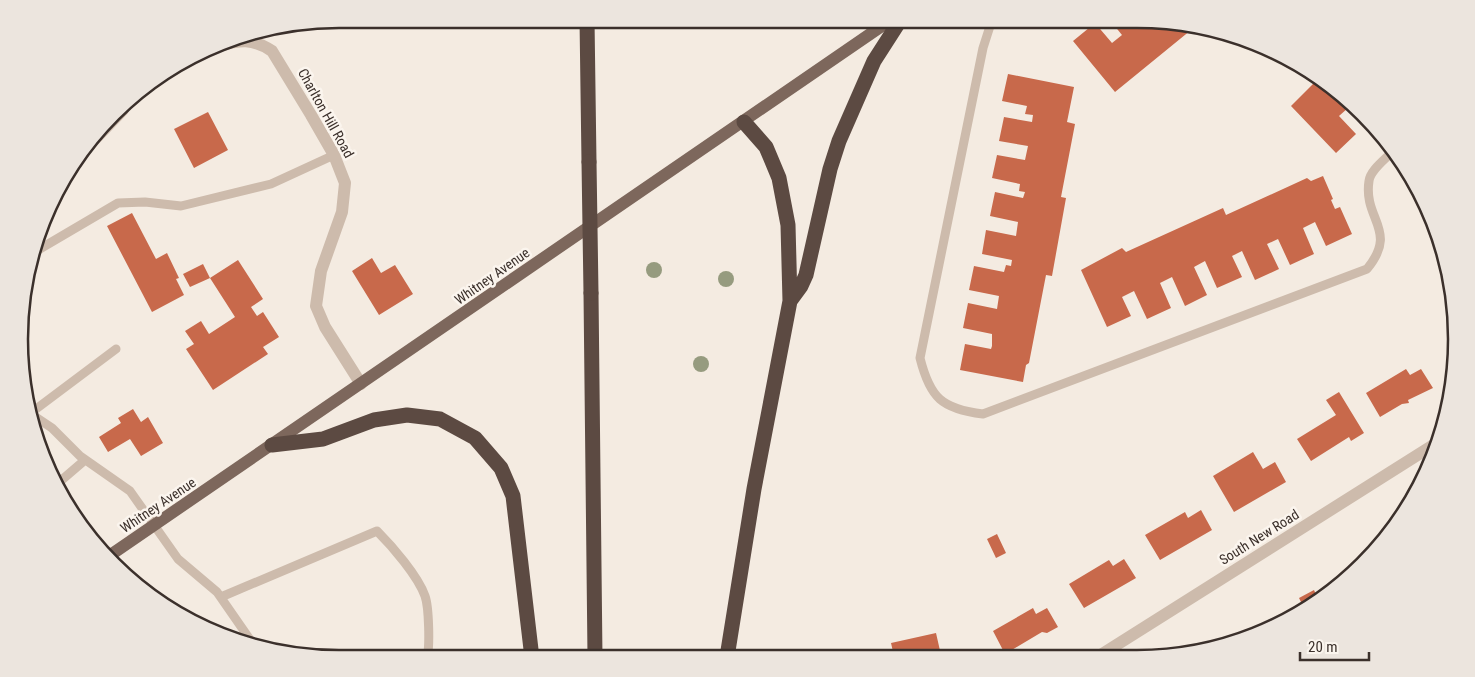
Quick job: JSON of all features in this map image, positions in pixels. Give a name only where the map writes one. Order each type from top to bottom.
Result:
[{"type":"highway","points":[[587,27],[595,650]]},
{"type":"highway","points":[[790,300],[801,286],[806,275],[830,169],[839,141],[874,61],[896,27]]},
{"type":"highway","points":[[728,650],[752,498],[790,300],[788,225],[779,178],[766,147],[744,122]]},
{"type":"highway","points":[[272,445],[322,439],[374,420],[407,415],[440,419],[475,438],[502,468],[513,496],[531,650]]},
{"type":"main road","name":"Whitney Avenue","points":[[114,553],[881,27]]},
{"type":"street","name":"Charlton Hill Road","points":[[250,41],[272,50],[334,155],[344,183],[342,212],[322,271],[316,306],[325,327],[361,384]]},
{"type":"street","name":"South New Road","points":[[1109,650],[1427,449]]},
{"type":"lane","points":[[990,27],[983,48],[920,358],[926,380],[941,402],[962,412],[983,414],[1367,269],[1378,255],[1382,241],[1370,200],[1369,180],[1376,168],[1388,156]]},
{"type":"lane","points":[[41,250],[118,203],[145,202],[181,206],[271,184],[334,155]]},
{"type":"lane","points":[[36,409],[116,348]]},
{"type":"lane","points":[[38,419],[52,428],[85,460],[130,491],[178,559],[221,597],[247,636]]},
{"type":"lane","points":[[62,480],[85,460]]},
{"type":"lane","points":[[221,597],[377,531],[398,552],[426,596],[429,650]]},
{"type":"building","points":[[1090,27],[1098,27],[1112,43],[1122,35],[1116,27],[1157,28],[1189,32],[1115,92],[1073,41]]},
{"type":"building","points":[[1008,74],[1074,87],[1067,122],[1075,124],[1061,197],[1066,198],[1052,276],[1046,275],[1029,363],[1026,365],[1023,382],[960,370],[965,344],[991,349],[992,346],[992,334],[963,328],[968,303],[997,309],[999,296],[969,290],[974,266],[1004,272],[1006,265],[1011,266],[1012,260],[982,254],[986,230],[1016,236],[1018,222],[990,216],[995,192],[1023,198],[1025,192],[1019,191],[1020,184],[992,178],[997,155],[1025,160],[1028,146],[999,141],[1004,117],[1032,122],[1033,115],[1025,114],[1027,106],[1002,101]]},
{"type":"building","points":[[1314,83],[1346,109],[1339,116],[1356,134],[1336,153],[1291,106]]},
{"type":"building","points":[[208,112],[228,150],[194,168],[174,129]]},
{"type":"building","points":[[1323,176],[1333,199],[1331,200],[1335,209],[1340,207],[1352,234],[1326,246],[1315,222],[1303,228],[1314,254],[1290,265],[1278,239],[1267,244],[1279,269],[1255,280],[1242,251],[1232,256],[1242,277],[1217,288],[1205,261],[1194,267],[1207,295],[1185,306],[1172,277],[1160,283],[1171,308],[1147,319],[1134,291],[1122,297],[1131,316],[1107,327],[1081,270],[1122,248],[1126,252],[1223,208],[1226,215],[1307,178],[1311,181]]},
{"type":"building","points":[[132,213],[156,259],[167,253],[179,278],[176,279],[184,295],[152,312],[107,226]]},
{"type":"building","points":[[372,258],[381,273],[395,265],[413,294],[379,315],[352,271]]},
{"type":"building","points":[[238,260],[263,299],[251,307],[257,316],[263,312],[279,337],[263,347],[268,354],[213,390],[186,349],[194,344],[185,331],[201,321],[209,334],[235,317],[210,278]]},
{"type":"building","points":[[203,264],[210,278],[190,287],[183,274]]},
{"type":"building","points":[[1406,369],[1410,375],[1421,369],[1433,388],[1408,400],[1409,403],[1402,404],[1380,417],[1366,393]]},
{"type":"building","points":[[1339,392],[1364,433],[1351,441],[1349,437],[1311,461],[1297,439],[1336,415],[1326,400]]},
{"type":"building","points":[[133,409],[141,422],[148,417],[163,443],[141,456],[130,439],[108,452],[99,437],[121,423],[118,418]]},
{"type":"building","points":[[1253,452],[1263,469],[1275,462],[1286,482],[1234,512],[1213,476]]},
{"type":"building","points":[[1201,510],[1212,530],[1160,560],[1145,535],[1185,512],[1188,518]]},
{"type":"building","points":[[997,534],[1006,553],[996,558],[987,539]]},
{"type":"building","points":[[1124,559],[1136,578],[1084,608],[1069,584],[1109,560],[1113,566]]},
{"type":"building","points":[[1314,590],[1315,593],[1301,602],[1299,598]]},
{"type":"building","points":[[1033,608],[1036,614],[1047,608],[1058,627],[1047,633],[1042,632],[1012,650],[1003,650],[993,631]]},
{"type":"building","points":[[936,633],[940,650],[893,650],[891,643]]}]
